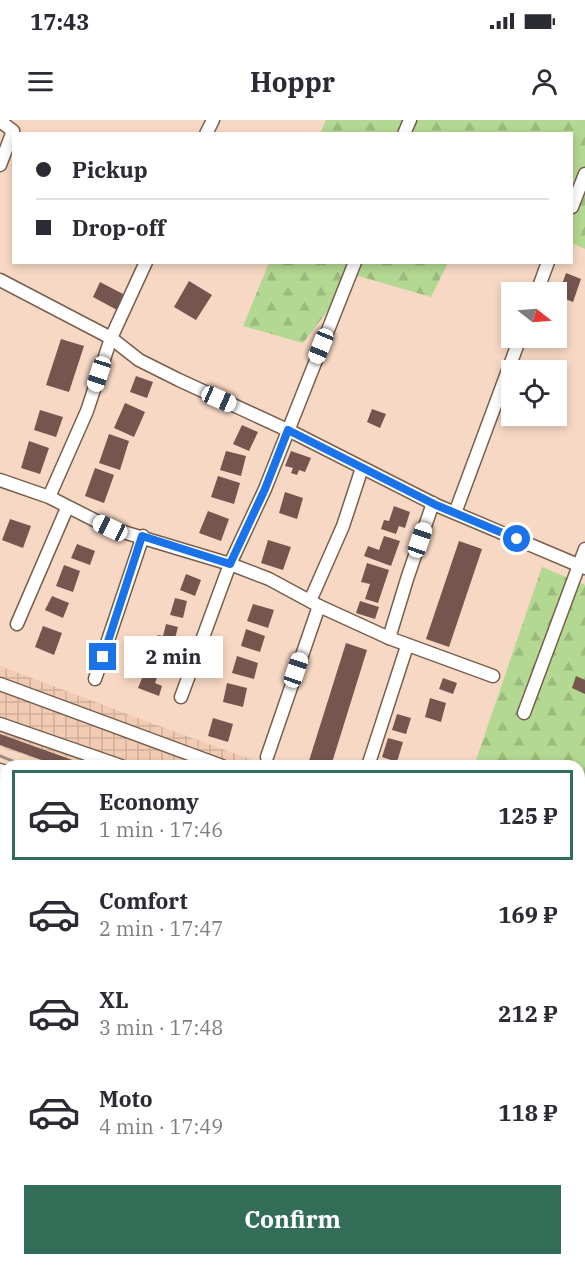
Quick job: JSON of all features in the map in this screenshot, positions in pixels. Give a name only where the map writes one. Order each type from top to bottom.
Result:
[{"type":"street","points":[[0,121],[13,130],[12,132]]},
{"type":"street","points":[[0,165],[12,133]]},
{"type":"street","points":[[573,204],[585,174]]},
{"type":"street","points":[[49,497],[87,411],[111,338],[145,264]]},
{"type":"street","points":[[181,697],[230,564],[265,489],[354,264]]},
{"type":"street","points":[[541,282],[547,264]]},
{"type":"street","points":[[0,280],[111,338],[139,360],[288,430],[434,504],[582,566]]},
{"type":"street","points":[[454,513],[516,348]]},
{"type":"street","points":[[267,757],[314,603],[362,468]]},
{"type":"street","points":[[0,480],[49,497],[110,528],[230,564],[269,579],[314,603],[407,646],[493,676]]},
{"type":"street","points":[[389,638],[434,504]]},
{"type":"street","points":[[17,624],[67,508]]},
{"type":"street","points":[[95,679],[142,536]]},
{"type":"street","points":[[524,713],[582,566],[585,549]]},
{"type":"street","points":[[370,760],[407,646]]},
{"type":"street","points":[[0,684],[206,760]]},
{"type":"street","points":[[0,724],[104,760]]},
{"type":"shaded area","points":[[0,666],[253,760],[38,760],[0,747]]},
{"type":"green space","points":[[326,120],[585,120],[585,249],[573,243],[573,132],[321,132]]},
{"type":"green space","points":[[269,264],[448,264],[431,297],[355,275],[303,343],[243,326]]},
{"type":"green space","points":[[542,567],[585,585],[585,760],[476,760]]},
{"type":"building","points":[[566,273],[581,279],[573,302],[567,300],[567,282],[563,282]]},
{"type":"building","points":[[189,281],[212,295],[196,320],[174,307]]},
{"type":"building","points":[[100,282],[125,295],[117,310],[93,297]]},
{"type":"building","points":[[61,339],[84,346],[69,392],[46,385]]},
{"type":"building","points":[[136,376],[153,382],[147,398],[130,392]]},
{"type":"building","points":[[125,403],[145,412],[134,437],[114,428]]},
{"type":"building","points":[[372,409],[386,414],[380,428],[367,422]]},
{"type":"building","points":[[40,410],[63,417],[56,437],[34,430]]},
{"type":"building","points":[[242,425],[258,432],[249,451],[233,444]]},
{"type":"building","points":[[109,434],[129,441],[120,470],[99,463]]},
{"type":"building","points":[[29,441],[49,448],[40,474],[21,468]]},
{"type":"building","points":[[226,451],[246,456],[241,476],[220,470]]},
{"type":"building","points":[[291,451],[311,458],[305,472],[299,470],[297,475],[291,473],[293,468],[285,466]]},
{"type":"building","points":[[95,468],[114,475],[104,503],[85,496]]},
{"type":"building","points":[[218,476],[240,483],[234,504],[211,497]]},
{"type":"building","points":[[285,492],[303,498],[297,519],[279,513]]},
{"type":"building","points":[[394,506],[410,512],[405,528],[399,526],[396,534],[381,529],[384,520],[389,521]]},
{"type":"building","points":[[208,511],[229,519],[221,541],[199,533]]},
{"type":"building","points":[[10,519],[31,526],[23,548],[2,540]]},
{"type":"building","points":[[384,536],[400,541],[391,566],[364,556],[368,546],[379,550]]},
{"type":"building","points":[[268,540],[291,547],[283,570],[261,563]]},
{"type":"building","points":[[459,541],[482,549],[449,647],[426,639]]},
{"type":"building","points":[[77,544],[95,551],[90,565],[71,558]]},
{"type":"building","points":[[367,563],[389,570],[378,603],[365,599],[370,584],[361,582]]},
{"type":"building","points":[[64,565],[80,571],[73,592],[56,586]]},
{"type":"building","points":[[186,574],[201,580],[195,596],[180,590]]},
{"type":"building","points":[[52,596],[69,603],[63,618],[45,610]]},
{"type":"building","points":[[175,598],[187,601],[183,618],[170,615]]},
{"type":"building","points":[[360,601],[379,607],[375,619],[356,613]]},
{"type":"building","points":[[253,604],[274,610],[268,628],[247,621]]},
{"type":"building","points":[[166,624],[178,627],[175,638],[180,639],[177,650],[156,644],[158,635],[163,636]]},
{"type":"building","points":[[43,626],[62,633],[54,655],[35,647]]},
{"type":"building","points":[[246,629],[265,636],[260,652],[241,646]]},
{"type":"building","points":[[346,643],[367,650],[333,760],[309,760]]},
{"type":"building","points":[[157,648],[176,655],[171,670],[151,663]]},
{"type":"building","points":[[237,656],[258,663],[254,679],[232,673]]},
{"type":"building","points":[[146,668],[159,673],[155,683],[162,686],[159,696],[138,688]]},
{"type":"building","points":[[576,676],[585,680],[585,694],[572,688]]},
{"type":"building","points":[[443,678],[457,683],[453,694],[439,689]]},
{"type":"building","points":[[227,683],[247,688],[243,707],[223,702]]},
{"type":"building","points":[[430,698],[446,703],[441,722],[425,717]]},
{"type":"building","points":[[397,714],[411,718],[406,734],[392,730]]},
{"type":"building","points":[[213,718],[233,724],[228,742],[208,736]]},
{"type":"building","points":[[0,734],[72,760],[41,760],[0,745]]},
{"type":"building","points":[[388,738],[403,742],[398,760],[382,757]]},
{"type":"railway","points":[[0,756],[10,760]]},
{"type":"route","points":[[103,657],[142,536],[230,564],[265,489],[288,430],[436,505],[517,539]]}]
